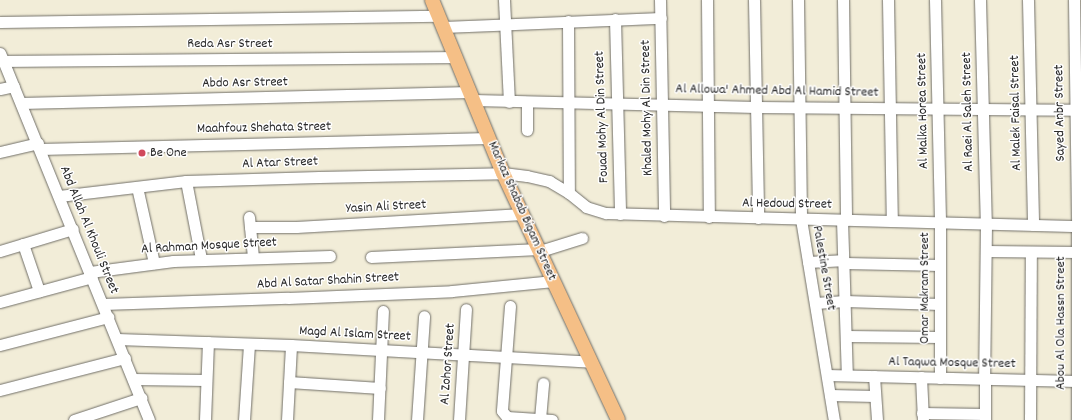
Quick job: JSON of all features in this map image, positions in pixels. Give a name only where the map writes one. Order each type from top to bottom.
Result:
[{"type":"main road","name":"Markaz Shabab Bigam Street","points":[[432,0],[503,173],[618,420]]},
{"type":"street","points":[[504,0],[509,102]]},
{"type":"street","name":"Khaled Mohy Al Din Street","points":[[660,0],[664,216]]},
{"type":"street","points":[[708,0],[709,217]]},
{"type":"street","points":[[754,0],[758,218]]},
{"type":"street","name":"Palestine Street","points":[[798,0],[801,219],[834,420]]},
{"type":"street","points":[[843,0],[843,262],[847,375]]},
{"type":"street","points":[[888,0],[892,221]]},
{"type":"street","name":"Al Malka Horea Street","points":[[935,0],[940,222]]},
{"type":"street","name":"Al Raei Al Saleh Street","points":[[980,0],[986,224],[985,417]]},
{"type":"street","name":"Al Malek Faisal Street","points":[[1028,0],[1033,225]]},
{"type":"street","name":"Sayed Anbr Street","points":[[1074,0],[1078,110],[1079,226]]},
{"type":"street","points":[[0,22],[505,23],[661,18]]},
{"type":"street","name":"Fouad Mohy Al Din Street","points":[[615,19],[620,214]]},
{"type":"street","points":[[568,21],[570,103],[569,193]]},
{"type":"street","name":"Reda Asr Street","points":[[2,57],[456,58]]},
{"type":"street","name":"Abd Allah Al Khouli Street","points":[[2,57],[60,196],[149,420]]},
{"type":"street","points":[[0,89],[14,86]]},
{"type":"street","name":"Al Allowa' Ahmed Abd Al Hamid Street","points":[[472,96],[509,102],[756,107],[1078,110]]},
{"type":"street","name":"Abdo Asr Street","points":[[21,103],[472,96]]},
{"type":"street","points":[[527,102],[527,130]]},
{"type":"street","name":"Maahfouz Shehata Street","points":[[0,152],[39,146],[489,138]]},
{"type":"street","name":"Al Hedoud Street","points":[[503,173],[549,181],[569,193],[586,207],[596,211],[620,214],[1079,226]]},
{"type":"street","name":"Al Atar Street","points":[[60,196],[186,181],[503,173]]},
{"type":"street","points":[[186,181],[201,259]]},
{"type":"street","points":[[137,187],[154,263]]},
{"type":"street","name":"Yasin Ali Street","points":[[253,257],[249,222],[304,226],[523,214]]},
{"type":"street","name":"Omar Makram Street","points":[[940,222],[940,378]]},
{"type":"street","name":"Abou Al Ola Hassn Street","points":[[1076,420],[1077,252],[1079,226]]},
{"type":"street","points":[[0,251],[73,229]]},
{"type":"street","points":[[370,257],[539,250],[582,238]]},
{"type":"street","points":[[23,244],[39,291]]},
{"type":"street","points":[[986,251],[1077,252]]},
{"type":"street","points":[[1030,420],[1031,252]]},
{"type":"street","name":"Al Rahman Mosque Street","points":[[0,302],[91,274],[154,263],[201,259],[330,256]]},
{"type":"street","points":[[808,262],[841,260],[843,262],[940,265]]},
{"type":"street","name":"Abd Al Satar Shahin Street","points":[[103,304],[288,298],[452,290],[554,281]]},
{"type":"street","points":[[815,303],[844,302],[940,304]]},
{"type":"street","points":[[510,306],[502,408],[507,417],[552,420]]},
{"type":"street","name":"Al Zohor Street","points":[[459,420],[466,309]]},
{"type":"street","points":[[378,420],[384,311]]},
{"type":"street","points":[[0,345],[108,316]]},
{"type":"street","points":[[417,420],[424,316]]},
{"type":"street","points":[[846,336],[940,337]]},
{"type":"street","name":"Magd Al Islam Street","points":[[117,339],[291,345],[592,362]]},
{"type":"street","points":[[204,420],[208,342]]},
{"type":"street","points":[[244,420],[249,344]]},
{"type":"street","points":[[287,420],[291,345]]},
{"type":"street","points":[[0,390],[125,358]]},
{"type":"street","name":"Al Taqwa Mosque Street","points":[[827,375],[1076,381]]},
{"type":"street","points":[[874,376],[876,420]]},
{"type":"street","points":[[921,377],[922,416],[985,417]]},
{"type":"street","points":[[133,379],[206,380]]},
{"type":"street","points":[[289,382],[380,388]]},
{"type":"street","points":[[540,419],[543,382]]},
{"type":"street","points":[[830,395],[875,396]]},
{"type":"street","points":[[74,420],[99,416],[141,398]]},
{"type":"place","name":"Be One","points":[[142,153]]}]
